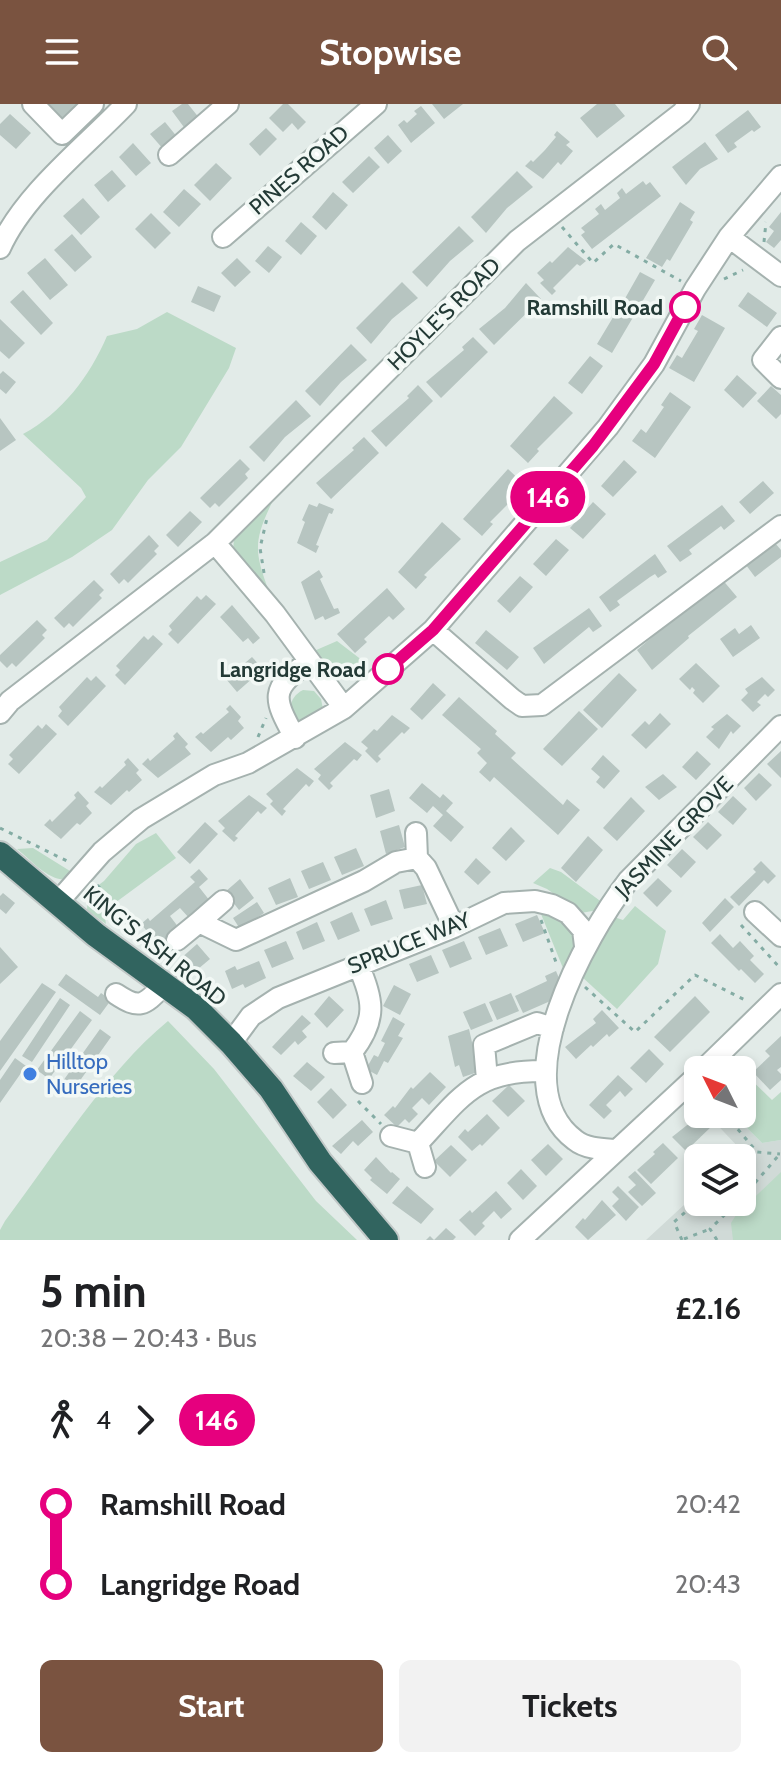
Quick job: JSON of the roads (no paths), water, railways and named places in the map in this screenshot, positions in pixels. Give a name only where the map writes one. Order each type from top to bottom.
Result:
[{"type":"highway","name":"KING'S ASH ROAD","points":[[0,854],[96,935],[196,1008],[271,1089],[320,1162],[386,1240]]},
{"type":"street","points":[[33,104],[62,134],[93,104]]},
{"type":"street","points":[[0,248],[24,208],[126,104]]},
{"type":"street","points":[[169,155],[228,104]]},
{"type":"street","name":"PINES ROAD","points":[[223,237],[376,104]]},
{"type":"street","name":"HOYLE'S ROAD","points":[[0,713],[22,692],[215,543],[517,241],[682,113],[689,104]]},
{"type":"street","points":[[58,902],[102,852],[130,827],[214,775],[248,763],[344,708],[433,630],[608,427],[654,364],[695,289],[729,237],[781,176]]},
{"type":"street","points":[[729,237],[781,276]]},
{"type":"street","points":[[781,337],[763,360],[781,378]]},
{"type":"street","points":[[433,630],[522,706],[542,705],[781,526]]},
{"type":"street","points":[[215,543],[275,614],[344,708]]},
{"type":"street","points":[[295,738],[277,699],[290,674],[312,666]]},
{"type":"street","name":"JASMINE GROVE","points":[[616,1150],[593,1148],[576,1142],[560,1125],[548,1097],[545,1071],[553,1028],[568,986],[585,946],[611,903],[637,870],[781,726]]},
{"type":"street","points":[[416,833],[417,858],[426,868],[454,927]]},
{"type":"street","points":[[199,922],[236,940],[364,881],[396,862],[417,858]]},
{"type":"street","points":[[177,940],[223,901]]},
{"type":"street","name":"SPRUCE WAY","points":[[231,1043],[251,1016],[278,998],[454,927],[504,903],[535,901],[568,913],[583,930],[585,946]]},
{"type":"street","points":[[755,912],[781,936]]},
{"type":"street","points":[[358,965],[372,1004],[362,1039],[343,1052],[362,1083]]},
{"type":"street","points":[[116,994],[139,1005],[163,986]]},
{"type":"street","points":[[717,1056],[781,994]]},
{"type":"street","points":[[487,1079],[484,1045],[537,1023],[553,1028]]},
{"type":"street","points":[[418,1143],[464,1094],[487,1079],[527,1070],[545,1071]]},
{"type":"street","points":[[520,1240],[684,1088]]},
{"type":"street","points":[[391,1136],[418,1143]]},
{"type":"street","points":[[418,1143],[425,1167]]},
{"type":"place","name":"Ramshill Road","points":[[685,307]]},
{"type":"place","name":"Langridge Road","points":[[388,669]]},
{"type":"place","name":"Hilltop Nurseries","points":[[30,1074]]}]
